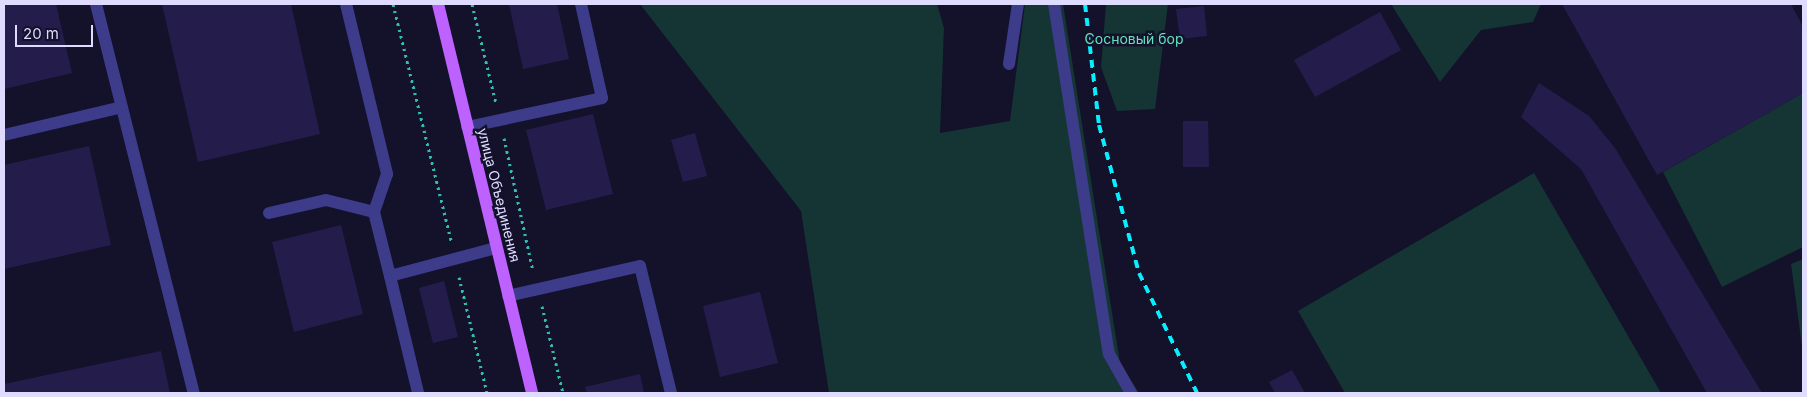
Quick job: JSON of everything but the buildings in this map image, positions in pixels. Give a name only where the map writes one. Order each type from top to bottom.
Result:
[{"type":"main road","name":"улица Объединения","points":[[438,4],[532,393]]},
{"type":"lane","points":[[96,4],[194,393]]},
{"type":"lane","points":[[346,4],[387,174],[374,212],[418,393]]},
{"type":"lane","points":[[468,127],[602,98],[581,4]]},
{"type":"lane","points":[[1008,64],[1018,4]]},
{"type":"lane","points":[[1054,4],[1109,354],[1131,393]]},
{"type":"lane","points":[[4,136],[122,107]]},
{"type":"lane","points":[[269,213],[326,200],[374,212]]},
{"type":"lane","points":[[390,276],[496,248]]},
{"type":"lane","points":[[508,296],[640,266],[671,393]]},
{"type":"path","points":[[393,4],[487,393]]},
{"type":"path","points":[[472,4],[500,120],[537,289],[563,393]]},
{"type":"green space","points":[[640,4],[937,4],[944,28],[940,133],[1010,121],[1025,4],[1063,4],[1120,363],[1139,393],[829,393],[801,211]]},
{"type":"green space","name":"Сосновый бор","points":[[1106,4],[1168,4],[1155,109],[1117,111],[1101,67]]},
{"type":"green space","points":[[1391,4],[1541,4],[1533,22],[1481,30],[1440,82]]},
{"type":"green space","points":[[1803,93],[1803,247],[1722,287],[1663,172]]},
{"type":"green space","points":[[1534,173],[1661,393],[1345,393],[1298,311]]},
{"type":"green space","points":[[1803,259],[1803,354],[1791,264]]},
{"type":"railway","points":[[1085,4],[1099,125],[1139,273],[1197,393]]}]
